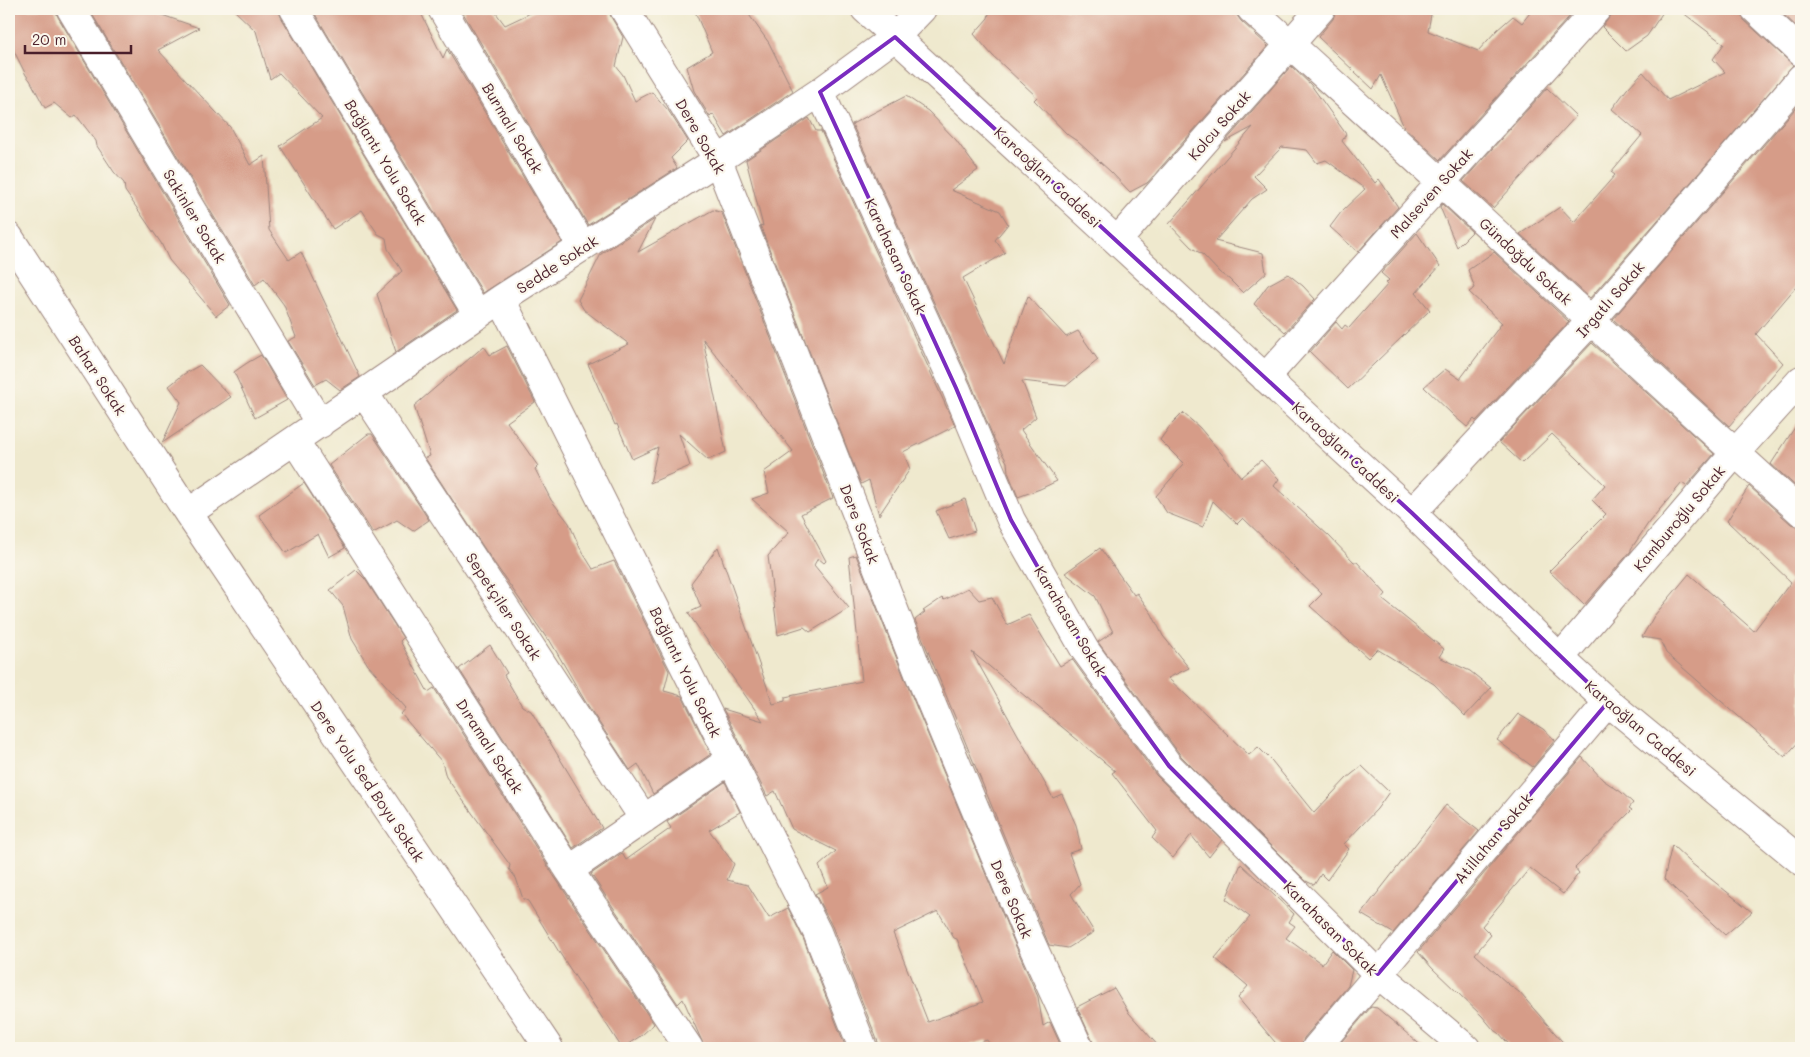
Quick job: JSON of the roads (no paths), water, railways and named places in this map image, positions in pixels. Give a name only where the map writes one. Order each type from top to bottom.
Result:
[{"type":"street","name":"Sakinler Sokak","points":[[71,9],[320,424]]},
{"type":"street","name":"Bağlantı Yolu Sokak","points":[[294,9],[478,315]]},
{"type":"street","name":"Burmalı Sokak","points":[[442,9],[583,247]]},
{"type":"street","name":"Dere Sokak","points":[[624,9],[718,160],[920,676],[1028,936],[1079,1048]]},
{"type":"street","points":[[866,9],[895,37]]},
{"type":"street","name":"Sedde Sokak","points":[[188,513],[501,299],[718,160],[820,92],[895,37],[922,9]]},
{"type":"street","name":"Gündoğdu Sokak","points":[[1251,9],[1441,181],[1590,322],[1801,512]]},
{"type":"street","name":"Kolcu Sokak","points":[[1117,241],[1321,9]]},
{"type":"street","name":"Malseven Sokak","points":[[1266,378],[1597,9]]},
{"type":"street","points":[[1756,9],[1801,52]]},
{"type":"street","name":"Karaoğlan Caddesi","points":[[895,37],[1412,513],[1560,658],[1608,702],[1801,861]]},
{"type":"street","name":"Irgatlı Sokak","points":[[1412,513],[1590,322],[1801,78]]},
{"type":"street","name":"Karahasan Sokak","points":[[820,92],[956,388],[1011,520],[1085,650],[1169,766],[1378,974],[1466,1048]]},
{"type":"street","name":"Bahar Sokak","points":[[9,237],[188,513]]},
{"type":"street","name":"Bağlantı Yolu Sokak","points":[[501,299],[817,932],[863,1048]]},
{"type":"street","name":"Kamburoğlu Sokak","points":[[1560,658],[1735,453],[1801,380]]},
{"type":"street","name":"Sepetçiler Sokak","points":[[364,393],[644,818]]},
{"type":"street","name":"Dıramalı Sokak","points":[[295,441],[569,870],[689,1048]]},
{"type":"street","name":"Dere Yolu Sed Boyu Sokak","points":[[188,513],[549,1048]]},
{"type":"street","name":"Atillahan Sokak","points":[[1316,1048],[1608,702]]},
{"type":"street","points":[[569,870],[730,760]]}]
